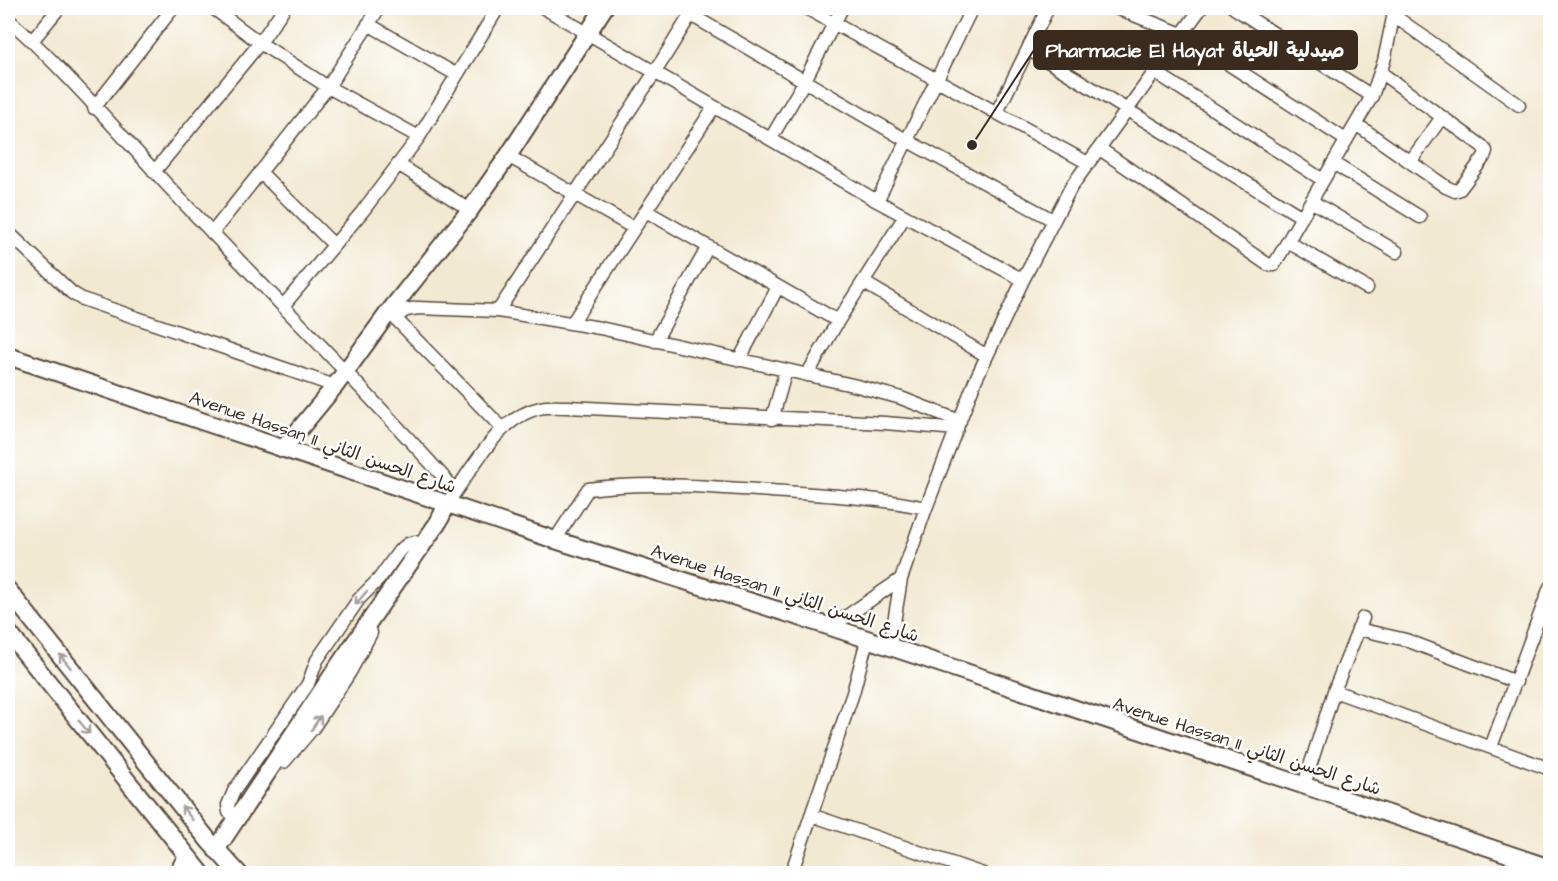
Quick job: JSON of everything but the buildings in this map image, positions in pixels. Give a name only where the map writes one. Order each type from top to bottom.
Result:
[{"type":"street","points":[[32,41],[59,8]]},
{"type":"street","points":[[94,108],[173,8]]},
{"type":"street","points":[[213,8],[260,43],[328,87],[420,136]]},
{"type":"street","points":[[154,172],[260,43],[284,8]]},
{"type":"street","points":[[212,233],[328,87],[379,8]]},
{"type":"street","points":[[283,306],[420,136],[498,8]]},
{"type":"street","points":[[544,8],[877,201],[1023,280]]},
{"type":"street","points":[[283,449],[391,315],[470,210],[508,156],[604,8]]},
{"type":"street","points":[[807,8],[1088,164]]},
{"type":"street","points":[[771,138],[804,82],[842,8]]},
{"type":"street","points":[[877,201],[972,8]]},
{"type":"street","points":[[997,112],[1048,8]]},
{"type":"street","points":[[1116,8],[1182,34],[1347,140]]},
{"type":"street","points":[[890,647],[901,579],[926,508],[987,356],[1023,280],[1071,186],[1202,8]]},
{"type":"street","points":[[1234,8],[1372,96]]},
{"type":"street","points":[[498,310],[655,72],[692,11],[804,82],[1053,220]]},
{"type":"street","points":[[1100,148],[1267,264],[1274,265],[1372,96],[1384,61],[1394,11],[1519,105]]},
{"type":"street","points":[[8,19],[32,41],[345,371],[452,498]]},
{"type":"street","points":[[368,24],[457,75]]},
{"type":"street","points":[[1028,49],[1302,217]]},
{"type":"street","points":[[1155,72],[1323,180]]},
{"type":"street","points":[[1356,124],[1455,191],[1460,189],[1484,157],[1486,152],[1482,146],[1380,72]]},
{"type":"street","points":[[572,323],[714,106]]},
{"type":"street","points":[[1410,162],[1442,117]]},
{"type":"street","points":[[508,156],[634,228]]},
{"type":"street","points":[[1333,163],[1420,217]]},
{"type":"street","points":[[398,164],[470,210]]},
{"type":"street","points":[[260,172],[334,245]]},
{"type":"street","points":[[1311,201],[1397,252]]},
{"type":"street","points":[[646,211],[838,321]]},
{"type":"street","points":[[807,375],[838,321],[905,216]]},
{"type":"street","points":[[8,232],[72,293],[82,299],[334,386]]},
{"type":"street","points":[[1288,242],[1368,288]]},
{"type":"street","points":[[655,341],[708,247]]},
{"type":"street","points":[[863,282],[987,356]]},
{"type":"street","points":[[739,360],[778,287]]},
{"type":"street","points":[[391,315],[418,308],[498,310],[572,323],[786,370],[900,398],[958,425]]},
{"type":"street","points":[[391,315],[503,429]]},
{"type":"street","name":"Avenue Hassan II شارع الحسن الثاني","points":[[8,356],[283,449],[452,498],[555,540],[831,627],[1551,868]]},
{"type":"street","points":[[772,419],[786,370]]},
{"type":"street","points":[[234,813],[339,665],[486,450],[503,429],[520,415],[542,408],[568,407],[772,419],[958,425]]},
{"type":"street","points":[[555,540],[588,489],[614,486],[725,488],[887,500],[926,508]]},
{"type":"street","points":[[212,846],[431,517],[452,498]]},
{"type":"street","points":[[831,627],[901,579]]},
{"type":"street","points":[[1491,747],[1551,587]]},
{"type":"street","points":[[8,590],[212,846],[239,873]]},
{"type":"street","points":[[1304,784],[1334,691],[1360,624],[1516,681]]},
{"type":"street","points":[[8,633],[202,873]]},
{"type":"street","points":[[791,873],[853,693],[867,640]]},
{"type":"street","points":[[1334,691],[1551,768]]},
{"type":"street","points":[[811,815],[983,873]]},
{"type":"street","points":[[177,873],[187,856]]},
{"type":"place","name":"Pharmacie El Hayat صيدلية الحياة","points":[[972,145]]}]
